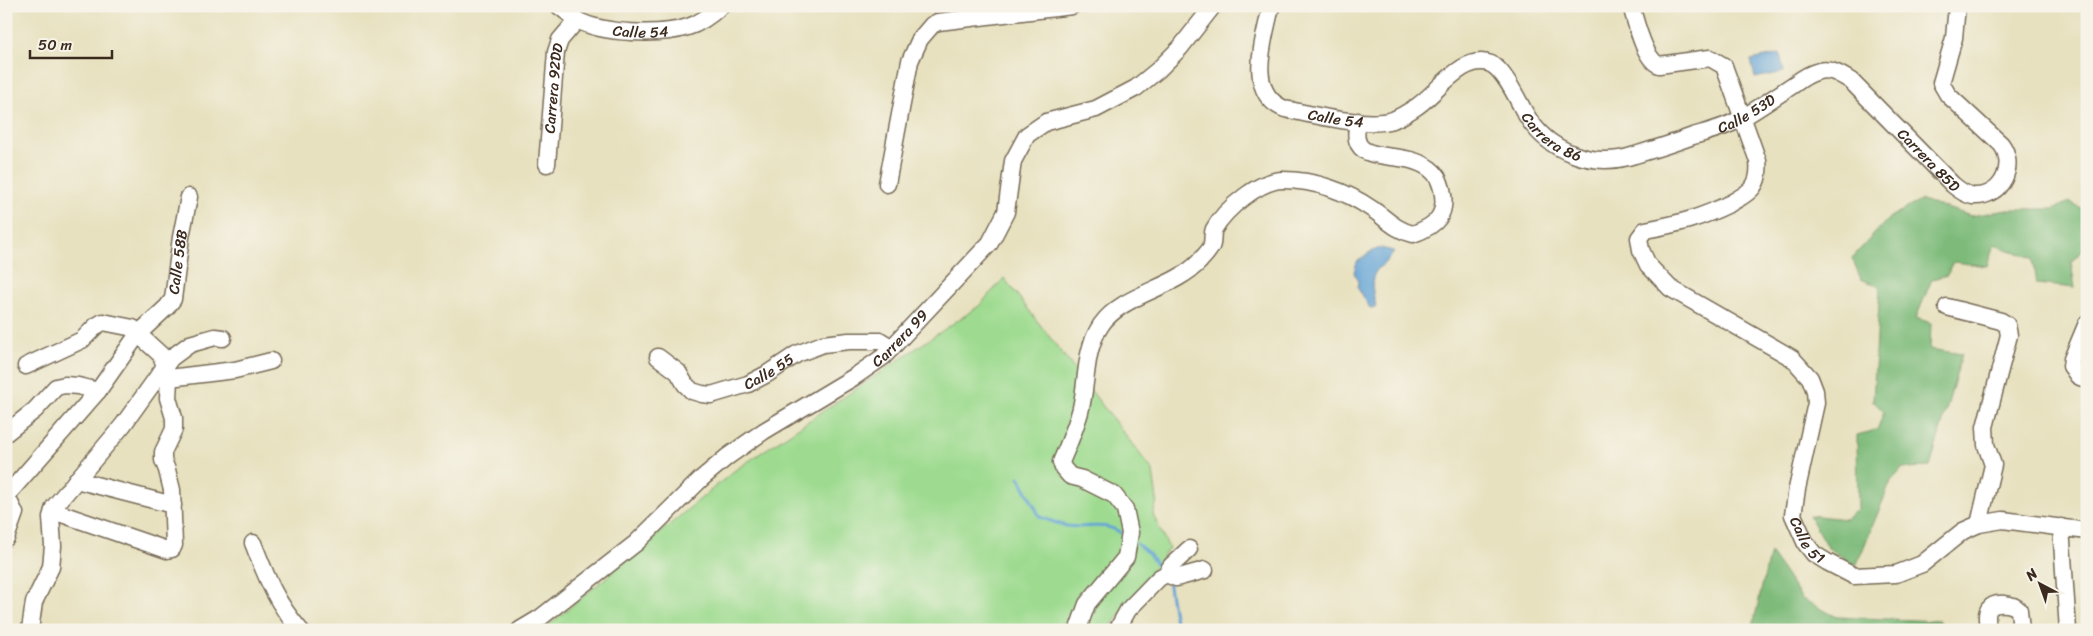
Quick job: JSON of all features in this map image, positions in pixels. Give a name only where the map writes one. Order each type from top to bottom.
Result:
[{"type":"street","name":"Calle 54","points":[[559,6],[578,20],[601,29],[614,30],[674,30],[697,23],[721,6]]},
{"type":"street","points":[[887,184],[910,61],[926,30],[938,22],[1072,6]]},
{"type":"street","name":"Carrera 99","points":[[520,630],[540,618],[636,543],[701,479],[727,457],[764,431],[854,377],[892,348],[990,243],[1006,212],[1014,161],[1027,135],[1046,122],[1096,109],[1136,88],[1180,48],[1213,6]]},
{"type":"street","name":"Calle 54","points":[[1271,6],[1260,71],[1262,85],[1268,96],[1278,106],[1285,109],[1358,122],[1393,120],[1422,104],[1465,65],[1482,62]]},
{"type":"street","points":[[1631,6],[1648,56],[1654,63],[1660,65],[1710,58],[1724,66],[1742,118]]},
{"type":"street","name":"Carrera 85D","points":[[1838,73],[1851,81],[1953,185],[1967,194],[1981,195],[2000,185],[2008,171],[2006,151],[1948,95],[1941,83],[1954,38],[1957,6]]},
{"type":"street","name":"Carrera 92DD","points":[[547,164],[556,52],[560,40],[578,20]]},
{"type":"street","name":"Carrera 86","points":[[1482,62],[1491,64],[1498,69],[1537,130],[1547,140],[1566,152],[1597,160],[1625,158],[1649,150]]},
{"type":"street","name":"Calle 53D","points":[[1649,150],[1724,127],[1742,118],[1815,72],[1823,70],[1838,73]]},
{"type":"street","name":"Calle 51","points":[[1742,118],[1758,161],[1759,174],[1757,182],[1748,192],[1721,208],[1698,218],[1645,230],[1639,238],[1648,265],[1670,288],[1792,358],[1810,378],[1815,391],[1816,403],[1793,515],[1806,544],[1814,554],[1854,576],[1896,574],[1922,564],[1963,531],[1980,524],[2003,520],[2087,531]]},
{"type":"street","points":[[1080,630],[1079,626],[1087,604],[1126,557],[1130,533],[1125,509],[1114,495],[1082,479],[1070,476],[1063,468],[1061,462],[1080,412],[1087,359],[1092,341],[1102,324],[1114,310],[1178,277],[1198,263],[1212,246],[1213,230],[1235,204],[1253,190],[1281,180],[1313,183],[1343,193],[1371,208],[1402,232],[1413,234],[1423,231],[1435,222],[1442,214],[1445,199],[1440,180],[1431,170],[1416,161],[1364,150],[1358,143],[1355,134],[1358,122]]},
{"type":"street","name":"Calle 58B","points":[[7,495],[98,391],[138,334],[173,299],[181,236],[189,197]]},
{"type":"street","points":[[1947,306],[2001,321],[2007,325],[2009,335],[1985,427],[1986,445],[1993,465],[1980,524]]},
{"type":"street","points":[[26,366],[82,340],[96,326],[103,322],[133,328],[161,355],[167,373],[168,398],[174,418],[174,429],[163,452],[173,505],[174,545],[170,550],[53,511]]},
{"type":"street","points":[[2087,322],[2071,366],[2078,376],[2087,380]]},
{"type":"street","points":[[30,630],[34,602],[51,567],[53,546],[51,517],[62,496],[167,373],[171,358],[190,344],[216,337],[223,338]]},
{"type":"street","name":"Calle 55","points":[[658,357],[678,372],[684,384],[692,391],[711,395],[748,384],[798,354],[823,344],[849,341],[881,342],[892,348]]},
{"type":"street","points":[[167,373],[235,370],[271,361]]},
{"type":"street","points":[[6,433],[35,410],[56,388],[65,385],[98,391]]},
{"type":"street","points":[[76,480],[173,505]]},
{"type":"street","points":[[6,538],[14,513],[7,495]]},
{"type":"street","points":[[2061,527],[2068,630]]},
{"type":"street","points":[[253,543],[271,589],[282,608],[300,630]]},
{"type":"street","points":[[1117,630],[1128,610],[1189,549]]},
{"type":"street","points":[[1163,576],[1176,578],[1205,570]]},
{"type":"street","points":[[1988,630],[1987,615],[1990,608],[1994,605],[2010,604],[2019,610],[2020,630]]},
{"type":"green space","points":[[1922,200],[1971,216],[2013,209],[2053,209],[2070,202],[2087,211],[2087,246],[2071,262],[2075,288],[2037,284],[2033,258],[1994,245],[1987,266],[1954,262],[1947,275],[1932,279],[1916,318],[1931,323],[1930,349],[1962,354],[1930,467],[1903,468],[1891,481],[1856,566],[1827,547],[1809,515],[1846,519],[1858,509],[1857,435],[1877,430],[1884,412],[1873,401],[1880,287],[1861,279],[1852,258],[1890,217]]},
{"type":"green space","points":[[1004,278],[1153,471],[1157,500],[1153,515],[1169,548],[1108,630],[543,630],[734,471],[979,306]]},
{"type":"green space","points":[[1770,552],[1802,599],[1837,617],[1939,621],[1943,630],[1752,630]]},
{"type":"water","points":[[1780,54],[1784,72],[1755,78],[1751,60]]},
{"type":"water","points":[[1380,248],[1394,251],[1373,277],[1372,287],[1376,307],[1370,308],[1357,287],[1358,282],[1354,272],[1357,262],[1370,252]]},
{"type":"waterway","points":[[1019,477],[1040,517],[1067,526],[1101,526],[1115,529],[1121,533]]},
{"type":"waterway","points":[[1137,544],[1148,553],[1162,571]]},
{"type":"waterway","points":[[1168,580],[1175,622],[1184,630]]}]
